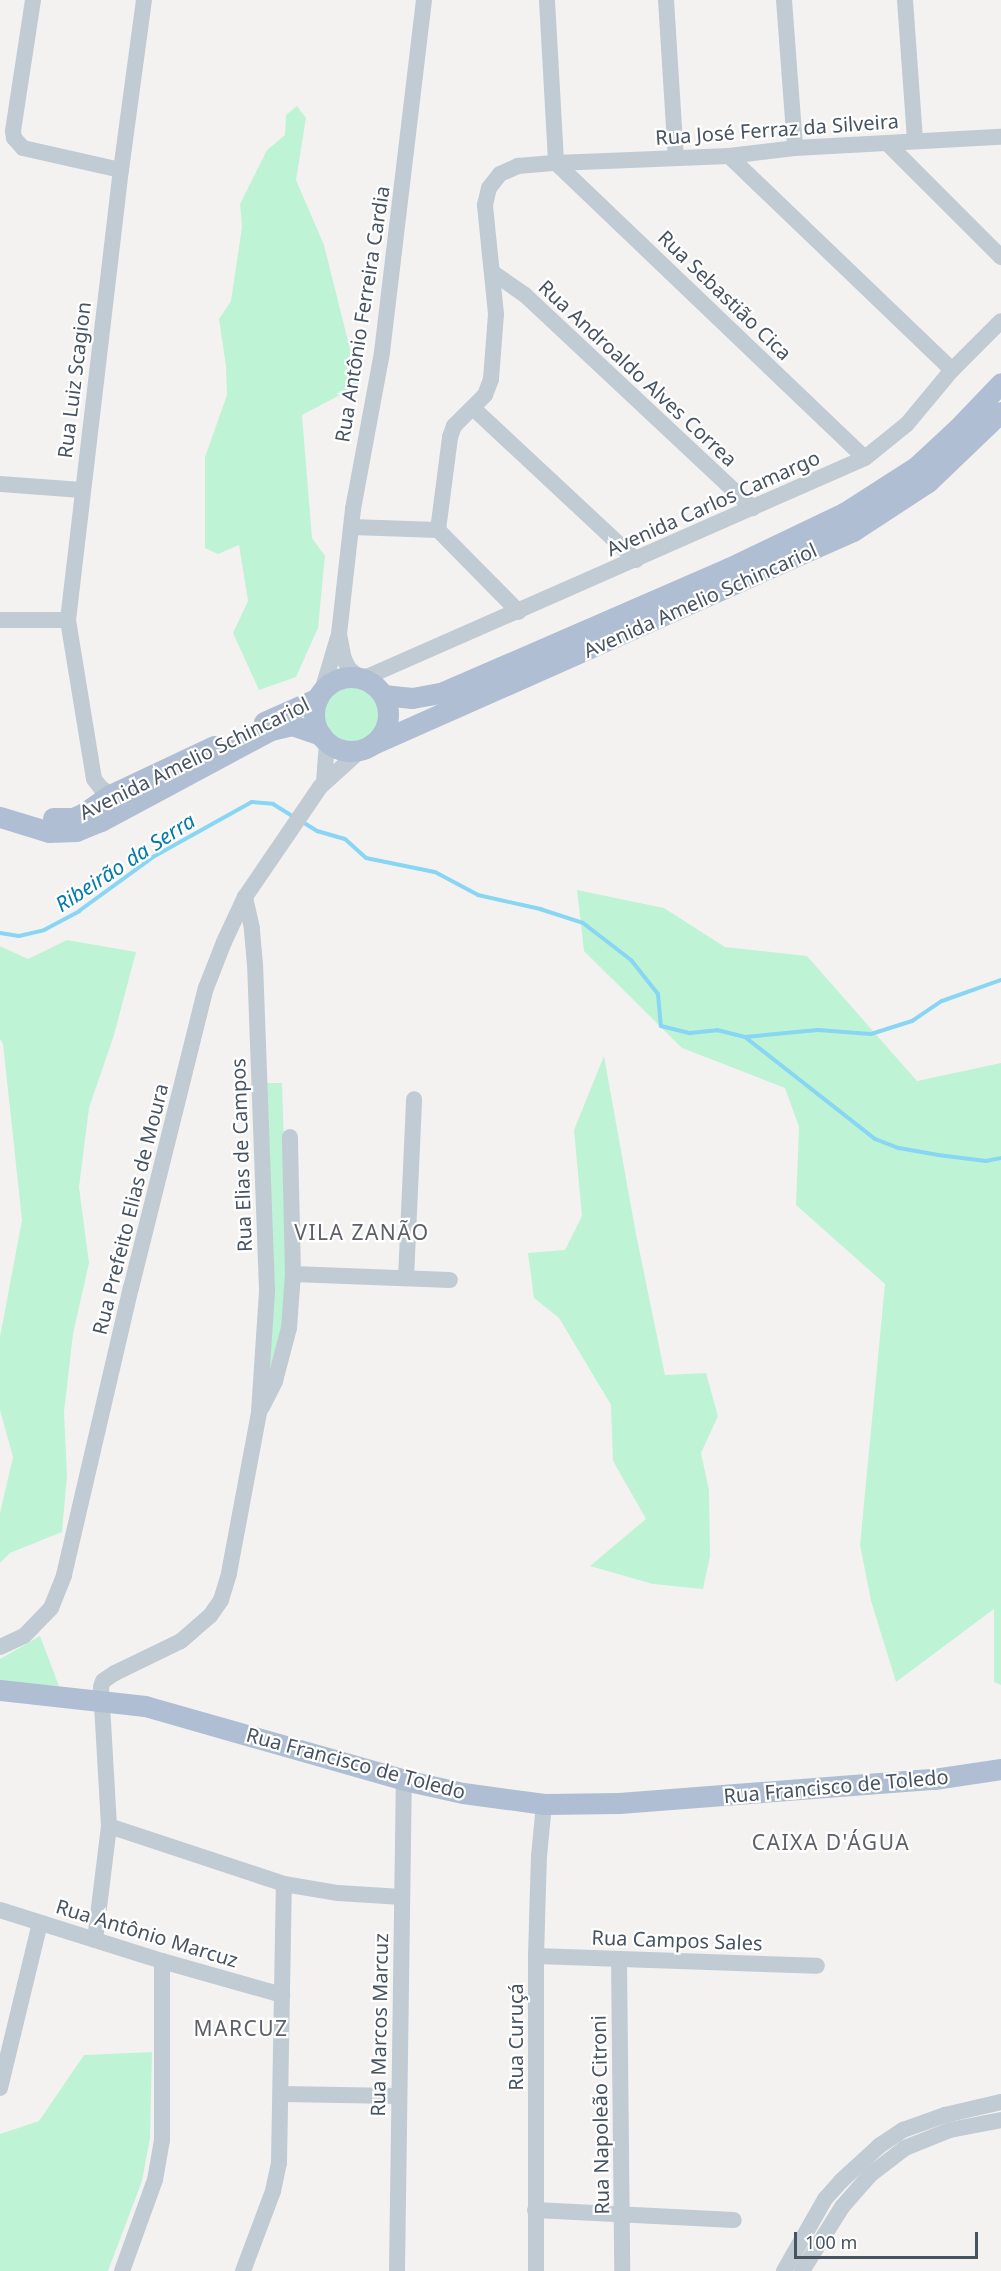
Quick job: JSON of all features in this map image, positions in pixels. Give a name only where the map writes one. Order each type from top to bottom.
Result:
[{"type":"main road","name":"Avenida Amelio Schincariol","points":[[0,817],[49,832],[63,833],[88,828],[133,794],[320,694],[331,683],[343,678],[360,678],[369,681],[382,694],[412,698],[441,693],[729,568],[844,513],[916,467],[1001,383]]},
{"type":"main road","name":"Avenida Amelio Schincariol","points":[[0,803],[39,815],[73,818],[91,809],[99,781],[133,794],[271,730],[291,725],[324,738],[343,750],[366,747],[853,531],[928,482],[1001,412]]},
{"type":"main road","name":"Avenida Amelio Schincariol","points":[[320,694],[314,717],[324,738]]},
{"type":"main road","points":[[366,747],[386,728],[387,706],[382,694]]},
{"type":"main road","name":"Rua Francisco de Toledo","points":[[0,1690],[101,1699],[194,1718],[404,1780],[464,1793],[544,1804],[619,1803],[934,1779],[1001,1769]]},
{"type":"street","points":[[33,0],[13,131],[14,138],[23,148],[121,170]]},
{"type":"street","name":"Rua Luiz Scagion","points":[[99,781],[68,620],[121,170],[144,0]]},
{"type":"street","name":"Rua Antônio Ferreira Cardia","points":[[320,694],[339,634],[352,527],[386,319],[424,0]]},
{"type":"street","points":[[547,0],[556,163]]},
{"type":"street","points":[[666,0],[676,158]]},
{"type":"street","points":[[784,0],[795,148]]},
{"type":"street","points":[[905,0],[915,141]]},
{"type":"street","name":"Rua José Ferraz da Silveira","points":[[438,531],[450,437],[454,426],[485,395],[491,379],[496,314],[485,205],[489,188],[507,170],[556,163],[729,156],[795,148],[1001,137]]},
{"type":"street","points":[[888,144],[1001,257]]},
{"type":"street","points":[[729,156],[952,370]]},
{"type":"street","name":"Rua Sebastião Cica","points":[[556,163],[865,458]]},
{"type":"street","name":"Rua Androaldo Alves Correa","points":[[492,272],[525,295],[753,508]]},
{"type":"street","name":"Avenida Carlos Camargo","points":[[360,678],[401,664],[865,458],[907,424],[952,370],[1001,321]]},
{"type":"street","points":[[473,408],[636,560]]},
{"type":"street","points":[[0,484],[82,490]]},
{"type":"street","points":[[352,527],[438,531],[519,612]]},
{"type":"street","points":[[0,620],[68,620]]},
{"type":"street","name":"Rua Antônio Ferreira Cardia","points":[[339,634],[344,659],[360,678]]},
{"type":"street","points":[[382,694],[401,664]]},
{"type":"street","points":[[322,785],[324,738]]},
{"type":"street","name":"Rua Prefeito Elias de Moura","points":[[0,1647],[24,1636],[51,1608],[64,1575],[131,1288],[206,988],[245,897],[322,785],[366,747]]},
{"type":"street","points":[[99,781],[107,780],[133,794]]},
{"type":"street","name":"Rua Elias de Campos","points":[[101,1699],[100,1687],[109,1676],[181,1641],[210,1616],[221,1600],[229,1573],[259,1412],[267,1290],[255,965],[252,928],[245,897]]},
{"type":"street","points":[[406,1278],[414,1100]]},
{"type":"street","name":"Rua Elias de Campos","points":[[259,1412],[275,1381],[289,1328],[293,1274],[290,1137]]},
{"type":"street","points":[[293,1274],[450,1280]]},
{"type":"street","points":[[95,1940],[109,1826],[101,1699]]},
{"type":"street","name":"Rua Marcos Marcuz","points":[[396,2271],[404,1780]]},
{"type":"street","name":"Rua Curuçá","points":[[536,2271],[536,1956],[539,1857],[544,1804]]},
{"type":"street","points":[[109,1826],[284,1884],[338,1893],[402,1898]]},
{"type":"street","points":[[243,2271],[273,2191],[279,2163],[284,1884]]},
{"type":"street","name":"Rua Antônio Marcuz","points":[[0,1910],[162,1961],[282,1995]]},
{"type":"street","points":[[0,2088],[40,1923]]},
{"type":"street","name":"Rua Campos Sales","points":[[536,1956],[817,1966]]},
{"type":"street","name":"Rua Napoleão Citroni","points":[[619,1959],[622,2271]]},
{"type":"street","points":[[122,2271],[154,2180],[162,2140],[162,1961]]},
{"type":"street","points":[[281,2094],[399,2096]]},
{"type":"street","points":[[784,2271],[825,2199],[879,2146],[903,2130],[945,2115],[1001,2102]]},
{"type":"street","points":[[802,2271],[842,2207],[870,2175],[887,2161],[905,2148],[925,2138],[950,2130],[1001,2120]]},
{"type":"street","points":[[535,2210],[734,2220]]},
{"type":"green space","points":[[297,106],[306,118],[296,180],[324,245],[359,385],[302,415],[312,538],[325,556],[318,628],[296,677],[259,690],[233,633],[248,601],[239,545],[218,554],[205,548],[205,457],[227,395],[226,366],[219,319],[231,301],[242,227],[240,204],[267,150],[285,135],[286,115]]},
{"type":"green space","points":[[345,684],[357,684],[368,689],[376,697],[381,714],[379,726],[368,739],[357,744],[345,744],[334,739],[326,731],[321,720],[321,708],[326,697],[334,689]]},
{"type":"green space","points":[[577,890],[664,908],[725,947],[807,956],[917,1081],[1001,1063],[1001,1685],[994,1682],[994,1609],[896,1682],[871,1601],[860,1545],[885,1284],[796,1205],[799,1127],[785,1088],[682,1048],[584,951]]},
{"type":"green space","points":[[67,940],[136,952],[114,1035],[89,1108],[79,1187],[89,1263],[73,1334],[64,1412],[67,1476],[62,1532],[10,1553],[0,1563],[0,1513],[13,1457],[0,1410],[0,1337],[22,1220],[3,1044],[0,1039],[0,946],[28,959]]},
{"type":"green space","points":[[604,1056],[636,1234],[665,1375],[706,1373],[718,1416],[701,1453],[709,1490],[710,1556],[703,1589],[653,1584],[590,1566],[646,1519],[613,1461],[611,1405],[559,1318],[534,1298],[528,1253],[565,1250],[582,1216],[574,1130]]},
{"type":"green space","points":[[267,1083],[282,1083],[288,1269],[283,1325],[267,1380]]},
{"type":"green space","points":[[40,1636],[59,1686],[0,1682],[0,1659]]},
{"type":"green space","points":[[152,2052],[150,2138],[142,2181],[108,2271],[0,2271],[0,2134],[39,2121],[84,2055]]},
{"type":"waterway","name":"Ribeirão da Serra","points":[[0,933],[19,936],[44,930],[79,911],[153,857],[252,802],[273,804],[294,817]]},
{"type":"waterway","name":"Ribeirão da Serra","points":[[301,821],[317,831],[345,839],[366,858],[435,872],[478,895],[540,909],[583,923],[631,960],[658,994],[661,1026],[690,1033],[717,1030],[745,1037],[875,1139],[899,1148],[938,1155],[986,1161],[1001,1158]]},
{"type":"waterway","points":[[745,1037],[818,1030],[871,1034],[912,1021],[942,1001],[1001,980]]},
{"type":"district","name":"VILA ZANÃO","points":[[362,1232]]},
{"type":"district","name":"CAIXA D'ÁGUA","points":[[831,1842]]},
{"type":"district","name":"MARCUZ","points":[[241,2028]]}]
